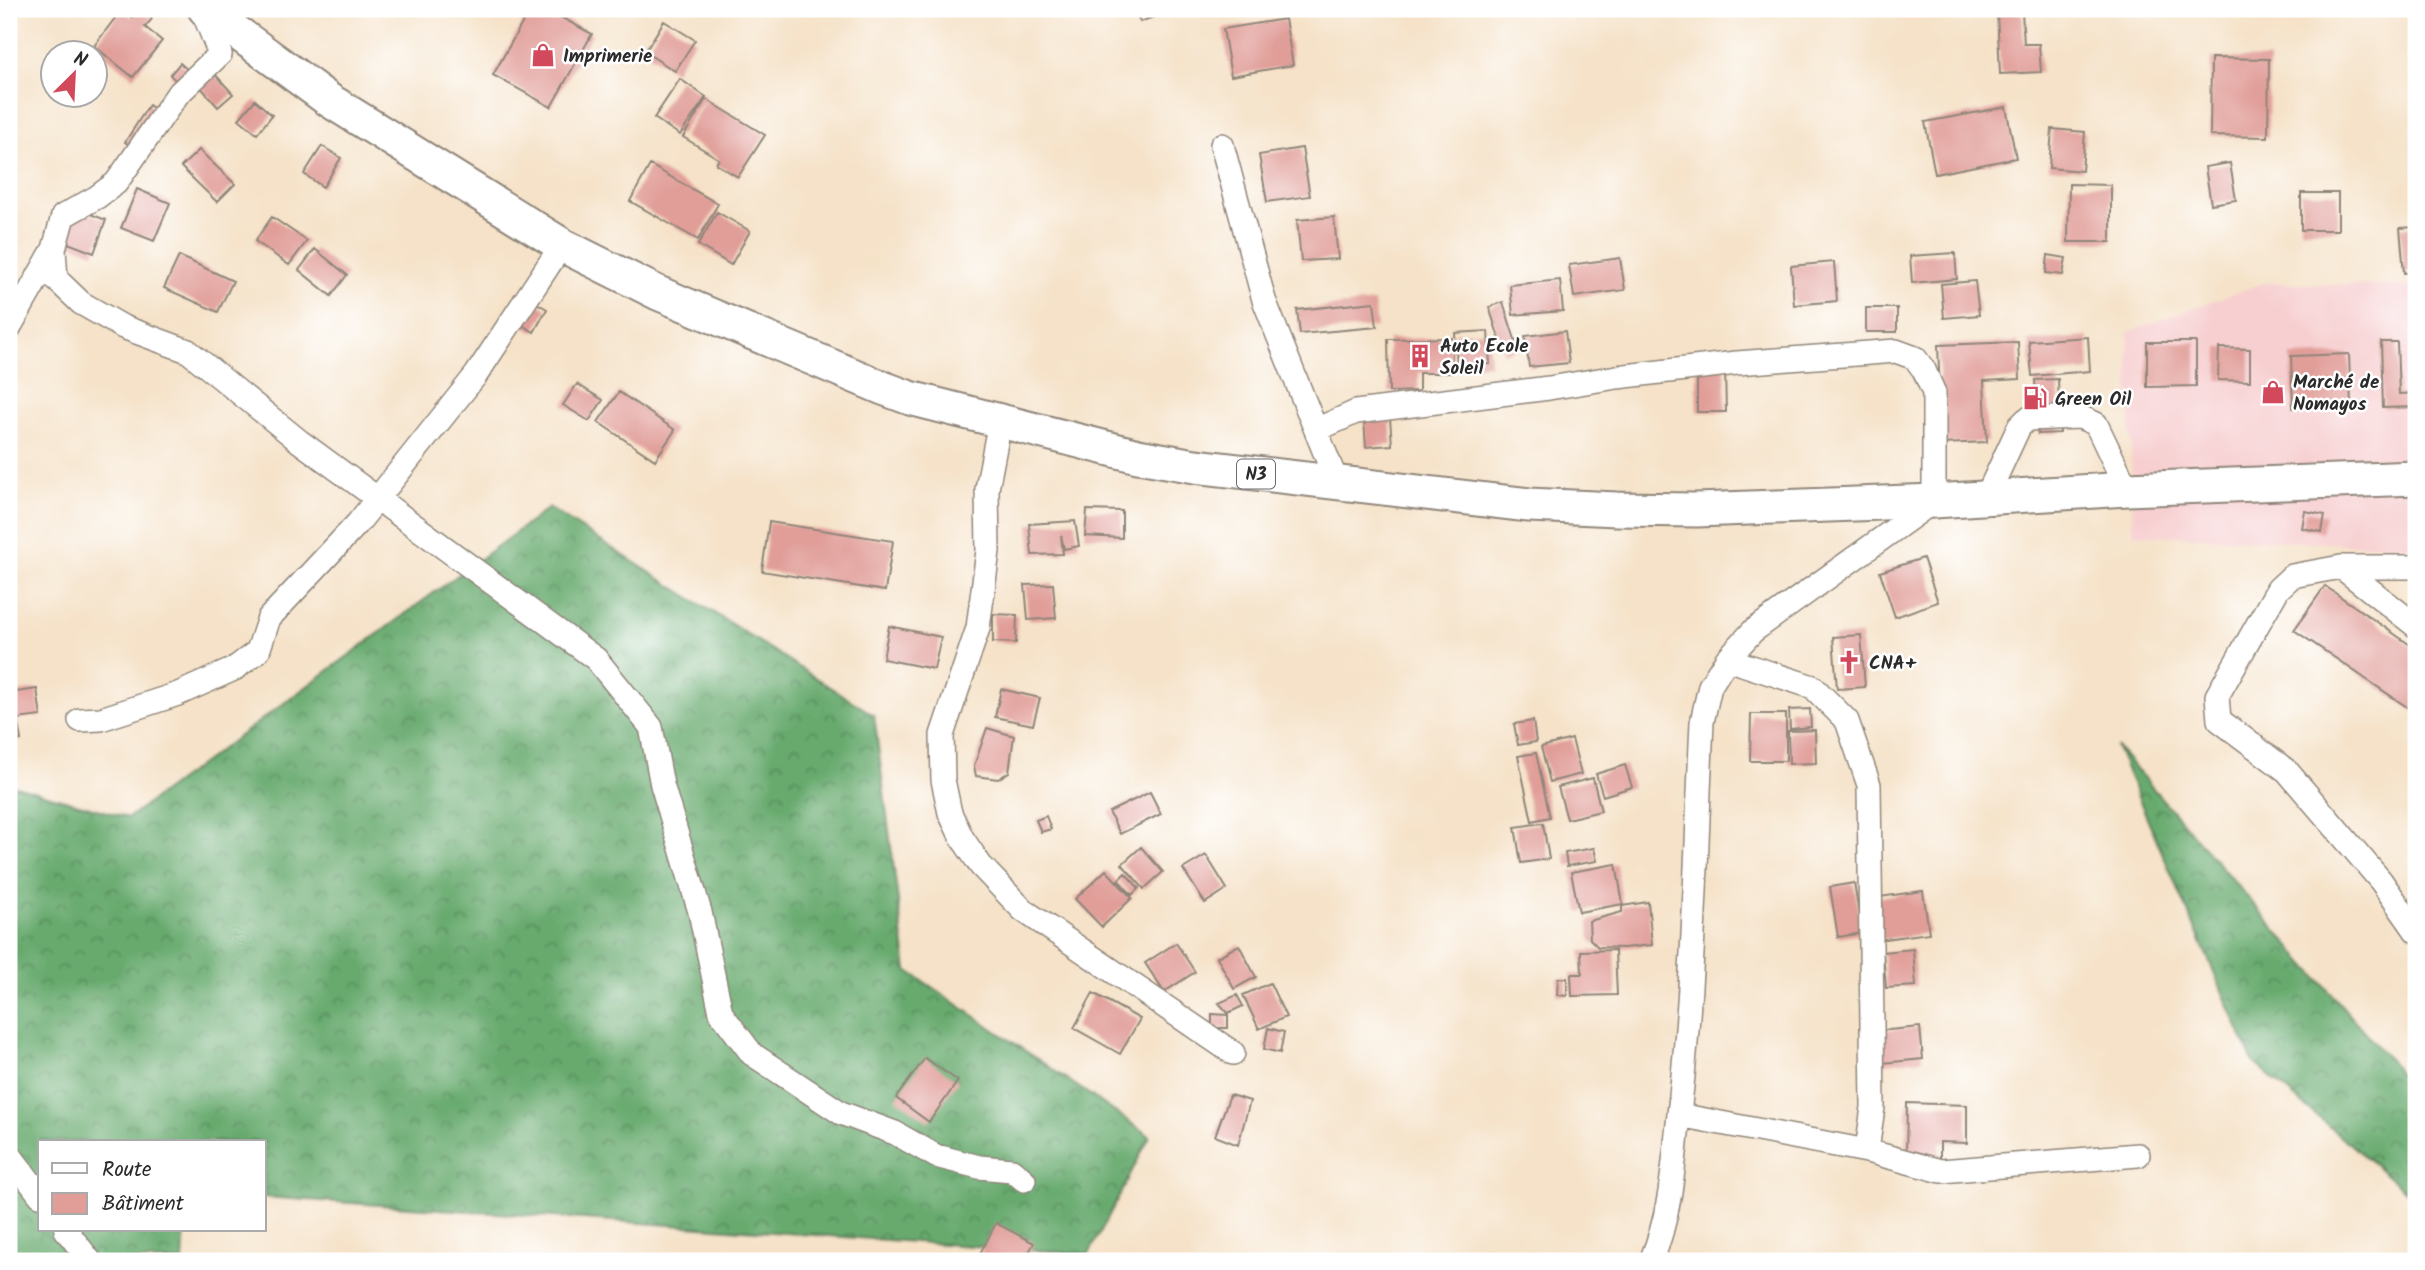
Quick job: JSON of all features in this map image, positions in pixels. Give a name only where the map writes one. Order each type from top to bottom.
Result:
[{"type":"highway","name":"N3","points":[[204,9],[329,100],[562,245],[659,293],[883,388],[1000,421],[1149,458],[1257,474],[1529,505],[1618,509],[1697,510],[1934,501],[2127,489],[2416,478]]},
{"type":"street","points":[[9,328],[54,249],[63,216],[116,183],[177,95],[220,54],[204,9]]},
{"type":"street","points":[[1222,145],[1264,300],[1338,483]]},
{"type":"street","points":[[80,720],[101,719],[178,694],[234,669],[258,651],[270,618],[358,523],[476,375],[562,245]]},
{"type":"street","points":[[54,249],[57,279],[81,303],[122,327],[188,351],[241,396],[376,499],[596,659],[651,727],[662,785],[700,912],[720,1013],[752,1054],[841,1114],[895,1132],[936,1156],[979,1167],[1012,1170],[1024,1180]]},
{"type":"street","points":[[1316,430],[1356,412],[1630,375],[1737,363],[1896,351],[1915,358],[1924,370],[1934,393],[1934,501],[1753,631],[1727,659],[1710,687],[1702,722],[1690,1017],[1669,1204],[1651,1261]]},
{"type":"street","points":[[1986,498],[2018,427],[2027,419],[2080,417],[2096,424],[2127,489]]},
{"type":"street","points":[[1000,421],[987,489],[988,551],[978,628],[942,735],[943,780],[950,813],[962,838],[981,866],[1023,909],[1233,1053]]},
{"type":"street","points":[[2416,567],[2341,567],[2292,576],[2278,589],[2217,696],[2219,720],[2287,771],[2381,881],[2416,931]]},
{"type":"street","points":[[2341,567],[2416,626]]},
{"type":"street","points":[[1727,659],[1812,687],[1847,721],[1869,785],[1873,1107],[1867,1151]]},
{"type":"street","points":[[1679,1115],[1867,1151],[1941,1171],[2138,1155]]},
{"type":"street","points":[[9,1154],[38,1192]]},
{"type":"street","points":[[68,1232],[90,1261]]},
{"type":"shaded area","name":"Marché de Nomayos","points":[[2263,283],[2416,286],[2416,547],[2133,534],[2128,332]]},
{"type":"green space","points":[[549,508],[874,715],[907,970],[1150,1136],[1089,1254],[266,1197],[266,1140],[38,1140],[38,1232],[185,1232],[183,1261],[9,1261],[9,784],[128,818]]},
{"type":"green space","points":[[2116,746],[2416,1091],[2416,1200],[2253,1062]]},
{"type":"building","points":[[122,9],[132,17],[139,9],[152,19],[145,27],[162,41],[133,77],[108,57],[108,38],[100,38]]},
{"type":"building","name":"Imprimerie","points":[[530,9],[546,9],[592,34],[551,107],[493,75]]},
{"type":"building","points":[[1135,9],[1175,9],[1140,22]]},
{"type":"building","points":[[2022,11],[2024,44],[2039,44],[2041,72],[2000,74],[1997,12]]},
{"type":"building","points":[[1285,19],[1293,65],[1231,76],[1223,29]]},
{"type":"building","points":[[664,21],[695,40],[675,71],[645,52]]},
{"type":"building","points":[[2211,58],[2269,59],[2268,137],[2210,136]]},
{"type":"building","points":[[180,63],[198,79],[187,91],[170,75]]},
{"type":"building","points":[[212,71],[233,94],[218,107],[198,84]]},
{"type":"building","points":[[680,79],[706,97],[680,135],[654,118]]},
{"type":"building","points":[[706,99],[765,135],[738,177],[716,164],[719,159],[683,137]]},
{"type":"building","points":[[255,100],[272,115],[257,134],[239,119]]},
{"type":"building","points":[[149,105],[161,114],[137,150],[125,142]]},
{"type":"building","points":[[2006,107],[2016,158],[1935,174],[1925,122]]},
{"type":"building","points":[[2052,129],[2085,132],[2082,171],[2049,168]]},
{"type":"building","points":[[322,146],[341,158],[323,187],[304,174]]},
{"type":"building","points":[[1302,148],[1310,196],[1267,202],[1259,155]]},
{"type":"building","points":[[199,150],[235,184],[217,202],[181,167]]},
{"type":"building","points":[[2230,163],[2236,200],[2211,204],[2205,167]]},
{"type":"building","points":[[650,165],[718,204],[698,240],[630,201]]},
{"type":"building","points":[[2069,184],[2111,185],[2111,242],[2068,242]]},
{"type":"building","points":[[137,189],[170,203],[154,241],[121,228]]},
{"type":"building","points":[[2301,193],[2338,193],[2338,230],[2301,230]]},
{"type":"building","points":[[65,204],[106,220],[94,253],[52,237]]},
{"type":"building","points":[[717,212],[750,231],[731,265],[698,245]]},
{"type":"building","points":[[272,217],[307,241],[289,265],[255,241]]},
{"type":"building","points":[[1334,217],[1338,259],[1301,261],[1297,220]]},
{"type":"building","points":[[2416,227],[2416,272],[2404,273],[2400,228]]},
{"type":"building","points":[[315,249],[347,275],[331,296],[299,270]]},
{"type":"building","points":[[1955,253],[1957,279],[1912,283],[1910,256]]},
{"type":"building","points":[[2048,255],[2066,258],[2063,275],[2046,273]]},
{"type":"building","points":[[179,256],[233,281],[218,312],[164,288]]},
{"type":"building","points":[[1620,258],[1625,290],[1574,297],[1569,265]]},
{"type":"building","points":[[1834,262],[1837,301],[1794,305],[1791,266]]},
{"type":"building","points":[[1560,280],[1563,311],[1513,315],[1510,285]]},
{"type":"building","points":[[1975,281],[1979,315],[1944,318],[1941,284]]},
{"type":"building","points":[[530,299],[547,309],[534,332],[517,322]]},
{"type":"building","points":[[1374,302],[1377,327],[1300,334],[1297,310]]},
{"type":"building","points":[[1503,302],[1518,349],[1504,353],[1489,307]]},
{"type":"building","points":[[1866,308],[1897,308],[1897,332],[1866,332]]},
{"type":"building","points":[[1488,331],[1490,364],[1457,366],[1455,333]]},
{"type":"building","points":[[1565,331],[1569,363],[1529,367],[1525,336]]},
{"type":"building","points":[[2088,337],[2090,371],[2032,376],[2029,341]]},
{"type":"building","name":"Auto Ecole Soleil","points":[[1452,338],[1452,373],[1419,373],[1419,391],[1389,392],[1388,339]]},
{"type":"building","points":[[2018,342],[2020,379],[1984,381],[1987,442],[1942,444],[1938,345]]},
{"type":"building","points":[[2147,342],[2196,342],[2196,386],[2147,387]]},
{"type":"building","points":[[2381,342],[2397,342],[2399,394],[2416,393],[2416,407],[2383,408]]},
{"type":"building","points":[[2219,348],[2250,349],[2250,381],[2218,380]]},
{"type":"building","points":[[2349,354],[2351,405],[2293,408],[2291,356]]},
{"type":"building","points":[[1697,368],[1725,368],[1726,412],[1697,412]]},
{"type":"building","points":[[2058,379],[2060,433],[2038,434],[2035,380]]},
{"type":"building","points":[[577,384],[603,400],[589,421],[563,405]]},
{"type":"building","points":[[619,392],[675,430],[655,460],[598,422]]},
{"type":"building","points":[[1390,418],[1392,445],[1366,447],[1364,420]]},
{"type":"building","points":[[1087,510],[1122,511],[1122,538],[1085,536]]},
{"type":"building","points":[[2305,511],[2325,515],[2322,532],[2302,528]]},
{"type":"building","points":[[1075,521],[1079,546],[1064,549],[1061,535],[1063,554],[1032,555],[1029,524]]},
{"type":"building","points":[[769,522],[893,541],[885,591],[762,571]]},
{"type":"building","points":[[1923,558],[1938,602],[1895,617],[1880,572]]},
{"type":"building","points":[[1053,584],[1056,618],[1028,620],[1025,585]]},
{"type":"building","points":[[2325,586],[2416,649],[2416,713],[2294,630]]},
{"type":"building","points":[[993,614],[1017,615],[1016,643],[993,642]]},
{"type":"building","points":[[889,626],[941,637],[934,669],[883,659]]},
{"type":"building","name":"CNA+","points":[[1861,635],[1865,687],[1837,689],[1833,637]]},
{"type":"building","points":[[37,689],[41,716],[17,719],[21,740],[9,741],[9,693]]},
{"type":"building","points":[[1001,689],[1040,698],[1033,725],[995,717]]},
{"type":"building","points":[[1810,709],[1811,727],[1790,729],[1789,710]]},
{"type":"building","points":[[1751,714],[1786,714],[1786,761],[1750,761]]},
{"type":"building","points":[[1533,721],[1536,742],[1518,745],[1514,724]]},
{"type":"building","points":[[987,728],[1014,736],[1009,772],[998,779],[976,776],[974,766]]},
{"type":"building","points":[[1815,730],[1816,763],[1789,764],[1788,731]]},
{"type":"building","points":[[1572,739],[1581,774],[1550,782],[1541,747]]},
{"type":"building","points":[[1536,753],[1550,817],[1532,821],[1518,756]]},
{"type":"building","points":[[1625,765],[1632,787],[1603,796],[1596,774]]},
{"type":"building","points":[[1593,778],[1601,811],[1567,819],[1558,787]]},
{"type":"building","points":[[1150,792],[1161,814],[1120,834],[1109,812]]},
{"type":"building","points":[[1046,816],[1051,829],[1041,832],[1036,820]]},
{"type":"building","points":[[1543,823],[1549,859],[1521,863],[1515,827]]},
{"type":"building","points":[[1141,847],[1163,872],[1144,889],[1122,864]]},
{"type":"building","points":[[1594,848],[1597,861],[1567,866],[1565,853]]},
{"type":"building","points":[[1206,855],[1227,889],[1205,903],[1183,869]]},
{"type":"building","points":[[1616,864],[1623,904],[1579,912],[1571,872]]},
{"type":"building","points":[[1106,870],[1132,898],[1102,927],[1075,899]]},
{"type":"building","points":[[1125,873],[1139,888],[1132,895],[1118,880]]},
{"type":"building","points":[[1854,883],[1862,933],[1838,937],[1830,887]]},
{"type":"building","points":[[1923,891],[1929,933],[1878,940],[1872,898]]},
{"type":"building","points":[[1648,902],[1652,945],[1598,947],[1590,939],[1589,921],[1622,912],[1622,906]]},
{"type":"building","points":[[1176,943],[1195,972],[1164,992],[1145,963]]},
{"type":"building","points":[[1239,945],[1256,977],[1234,989],[1217,957]]},
{"type":"building","points":[[1913,949],[1916,986],[1886,988],[1883,952]]},
{"type":"building","points":[[1615,950],[1617,995],[1572,996],[1571,974],[1582,974],[1581,951]]},
{"type":"building","points":[[1558,978],[1567,978],[1567,996],[1557,995]]},
{"type":"building","points":[[1270,983],[1286,1017],[1259,1029],[1243,995]]},
{"type":"building","points":[[1093,993],[1140,1019],[1120,1054],[1074,1028]]},
{"type":"building","points":[[1237,995],[1243,1006],[1228,1013],[1219,1003]]},
{"type":"building","points":[[1212,1014],[1228,1015],[1228,1028],[1212,1028]]},
{"type":"building","points":[[1920,1027],[1923,1059],[1882,1063],[1878,1031]]},
{"type":"building","points":[[1268,1028],[1284,1032],[1280,1053],[1264,1049]]},
{"type":"building","points":[[925,1058],[958,1081],[929,1122],[896,1098]]},
{"type":"building","points":[[1230,1095],[1250,1101],[1238,1145],[1215,1136]]},
{"type":"building","points":[[1907,1103],[1967,1105],[1967,1143],[1940,1142],[1940,1159],[1906,1158]]},
{"type":"building","points":[[996,1223],[1034,1243],[1024,1261],[976,1261]]},
{"type":"place","name":"Imprimerie","points":[[543,55]]},
{"type":"place","name":"Auto Ecole Soleil","points":[[1420,356]]},
{"type":"place","name":"Marché de Nomayos","points":[[2273,392]]},
{"type":"place","name":"Green Oil","points":[[2035,398]]},
{"type":"place","name":"CNA+","points":[[1849,662]]}]
